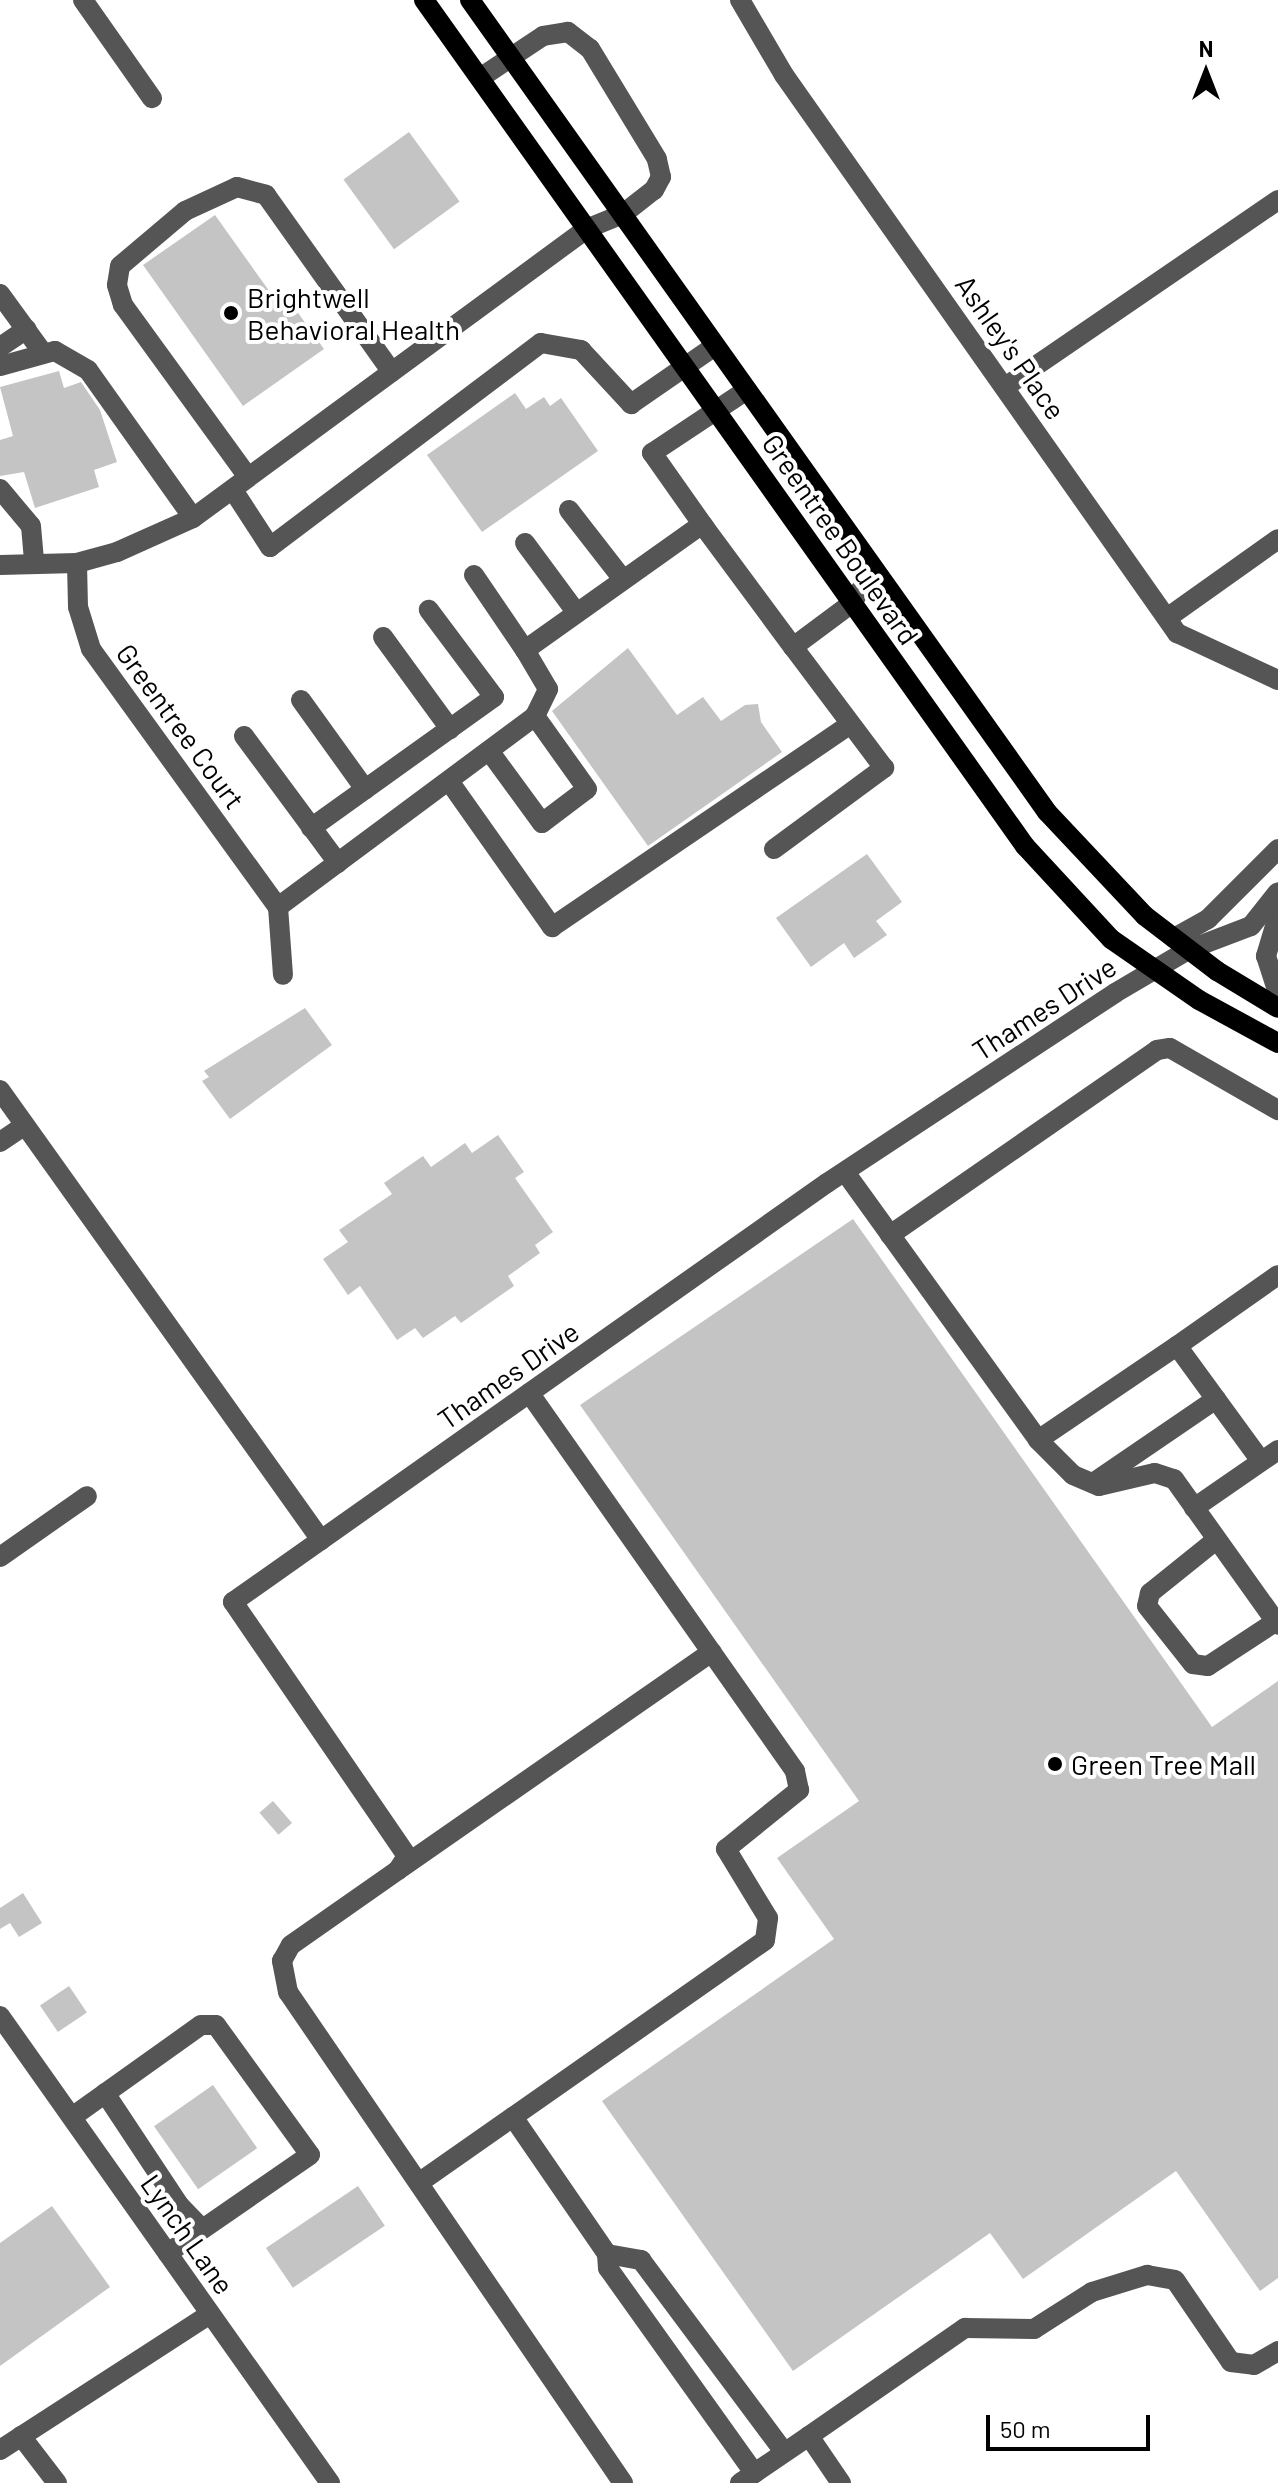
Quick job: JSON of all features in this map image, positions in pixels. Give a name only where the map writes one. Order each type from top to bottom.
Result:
[{"type":"main road","name":"Greentree Boulevard","points":[[424,0],[1025,846],[1111,939],[1154,971],[1278,1043]]},
{"type":"main road","name":"Greentree Boulevard","points":[[470,0],[1047,812],[1118,893],[1181,944],[1278,1008]]},
{"type":"street","points":[[83,0],[152,98]]},
{"type":"street","name":"Ashley's Place","points":[[740,0],[784,75],[1177,633],[1278,680]]},
{"type":"street","points":[[0,565],[77,563],[129,548],[193,518],[586,229],[623,214],[661,177],[590,49],[568,32],[543,36],[480,78]]},
{"type":"street","points":[[392,372],[266,195],[237,187],[185,211],[120,266],[117,285],[123,305],[240,483],[270,547],[541,343],[581,350],[631,404],[683,364],[715,346]]},
{"type":"street","points":[[1005,387],[1278,200]]},
{"type":"street","points":[[0,294],[43,353]]},
{"type":"street","points":[[0,347],[27,329]]},
{"type":"street","points":[[0,366],[55,351],[88,370],[193,518]]},
{"type":"street","points":[[747,390],[652,453],[884,768],[774,849]]},
{"type":"street","points":[[0,489],[31,526],[34,564]]},
{"type":"street","points":[[569,510],[622,578]]},
{"type":"street","points":[[525,650],[622,578],[702,524],[705,528]]},
{"type":"street","points":[[1167,618],[1278,539]]},
{"type":"street","points":[[525,543],[576,612]]},
{"type":"street","name":"Greentree Court","points":[[77,563],[78,607],[91,649],[278,907]]},
{"type":"street","points":[[793,647],[851,604],[874,570]]},
{"type":"street","points":[[283,975],[278,907],[535,716],[548,689],[474,575]]},
{"type":"street","points":[[311,828],[494,697],[429,610]]},
{"type":"street","points":[[383,637],[450,729]]},
{"type":"street","points":[[301,700],[365,789]]},
{"type":"street","points":[[490,752],[542,823],[587,789],[535,716]]},
{"type":"street","points":[[449,781],[552,927],[851,724]]},
{"type":"street","points":[[244,736],[338,863]]},
{"type":"street","points":[[1181,944],[1278,849]]},
{"type":"street","points":[[1181,944],[1251,926],[1278,892]]},
{"type":"street","points":[[1278,916],[1266,956],[1278,992]]},
{"type":"street","name":"Thames Drive","points":[[398,1870],[405,1846],[233,1602],[845,1172],[1154,971],[1181,944]]},
{"type":"street","points":[[890,1235],[1157,1050],[1170,1048],[1278,1110]]},
{"type":"street","points":[[0,1090],[321,1540]]},
{"type":"street","points":[[0,1142],[25,1125]]},
{"type":"street","points":[[845,1172],[1038,1440],[1073,1475],[1093,1483],[1115,1485],[1155,1473],[1174,1479],[1277,1623],[1208,1666],[1193,1664],[1147,1606],[1150,1593],[1216,1540]]},
{"type":"street","points":[[1038,1440],[1278,1275]]},
{"type":"street","points":[[1177,1346],[1216,1399],[1269,1456],[1194,1508]]},
{"type":"street","points":[[420,2182],[769,1936],[768,1918],[726,1849],[796,1794],[799,1780],[529,1393]]},
{"type":"street","points":[[1093,1483],[1216,1399]]},
{"type":"street","points":[[0,1557],[87,1496]]},
{"type":"street","points":[[623,2483],[485,2289],[420,2182],[282,1977],[291,1945],[712,1652]]},
{"type":"street","name":"Lynch Lane","points":[[0,2016],[330,2483]]},
{"type":"street","points":[[72,2117],[201,2025],[216,2025],[310,2155],[168,2253]]},
{"type":"street","points":[[105,2093],[179,2205],[202,2229]]},
{"type":"street","points":[[513,2117],[607,2254],[608,2268],[747,2478],[965,2328],[1034,2329],[1097,2290],[1147,2275],[1175,2280],[1231,2362],[1254,2365],[1278,2351]]},
{"type":"street","points":[[607,2254],[641,2260],[784,2452]]},
{"type":"street","points":[[0,2450],[210,2314]]},
{"type":"street","points":[[21,2436],[57,2483]]},
{"type":"street","points":[[809,2436],[841,2483]]},
{"type":"building","points":[[409,132],[460,202],[394,249],[343,180]]},
{"type":"building","name":"Brightwell Behavioral Health","points":[[215,215],[287,316],[296,310],[324,349],[243,406],[143,265]]},
{"type":"building","points":[[59,371],[64,388],[81,382],[100,410],[117,462],[94,470],[99,487],[35,508],[24,472],[0,476],[0,440],[13,436],[0,387]]},
{"type":"building","points":[[515,393],[526,409],[544,397],[550,406],[561,398],[598,451],[482,532],[427,455]]},
{"type":"building","points":[[628,648],[677,715],[703,697],[721,721],[745,705],[758,704],[761,722],[782,752],[648,846],[552,711]]},
{"type":"building","points":[[867,854],[902,902],[876,921],[887,935],[854,958],[844,943],[811,967],[776,918]]},
{"type":"building","points":[[305,1008],[332,1045],[230,1119],[202,1081],[209,1077],[204,1071]]},
{"type":"building","points":[[498,1135],[524,1172],[515,1178],[553,1232],[535,1245],[540,1253],[508,1276],[514,1286],[461,1323],[455,1316],[423,1338],[415,1328],[397,1340],[360,1286],[348,1295],[323,1259],[348,1242],[339,1230],[392,1194],[384,1183],[423,1156],[431,1167],[465,1143],[472,1153]]},
{"type":"building","name":"Green Tree Mall","points":[[853,1219],[1212,1727],[1278,1681],[1278,2278],[1260,2291],[1176,2171],[1023,2279],[990,2233],[793,2371],[602,2101],[834,1939],[777,1858],[859,1801],[580,1405]]},
{"type":"building","points":[[273,1801],[292,1823],[278,1835],[259,1813]]},
{"type":"building","points":[[23,1893],[42,1923],[19,1937],[10,1923],[0,1929],[0,1908]]},
{"type":"building","points":[[69,1986],[87,2013],[58,2032],[40,2006]]},
{"type":"building","points":[[213,2085],[257,2148],[198,2189],[154,2126]]},
{"type":"building","points":[[358,2186],[385,2226],[293,2288],[266,2248]]},
{"type":"building","points":[[52,2206],[110,2287],[0,2366],[0,2243]]},
{"type":"place","name":"Brightwell Behavioral Health","points":[[231,313]]},
{"type":"place","name":"Green Tree Mall","points":[[1055,1764]]}]
